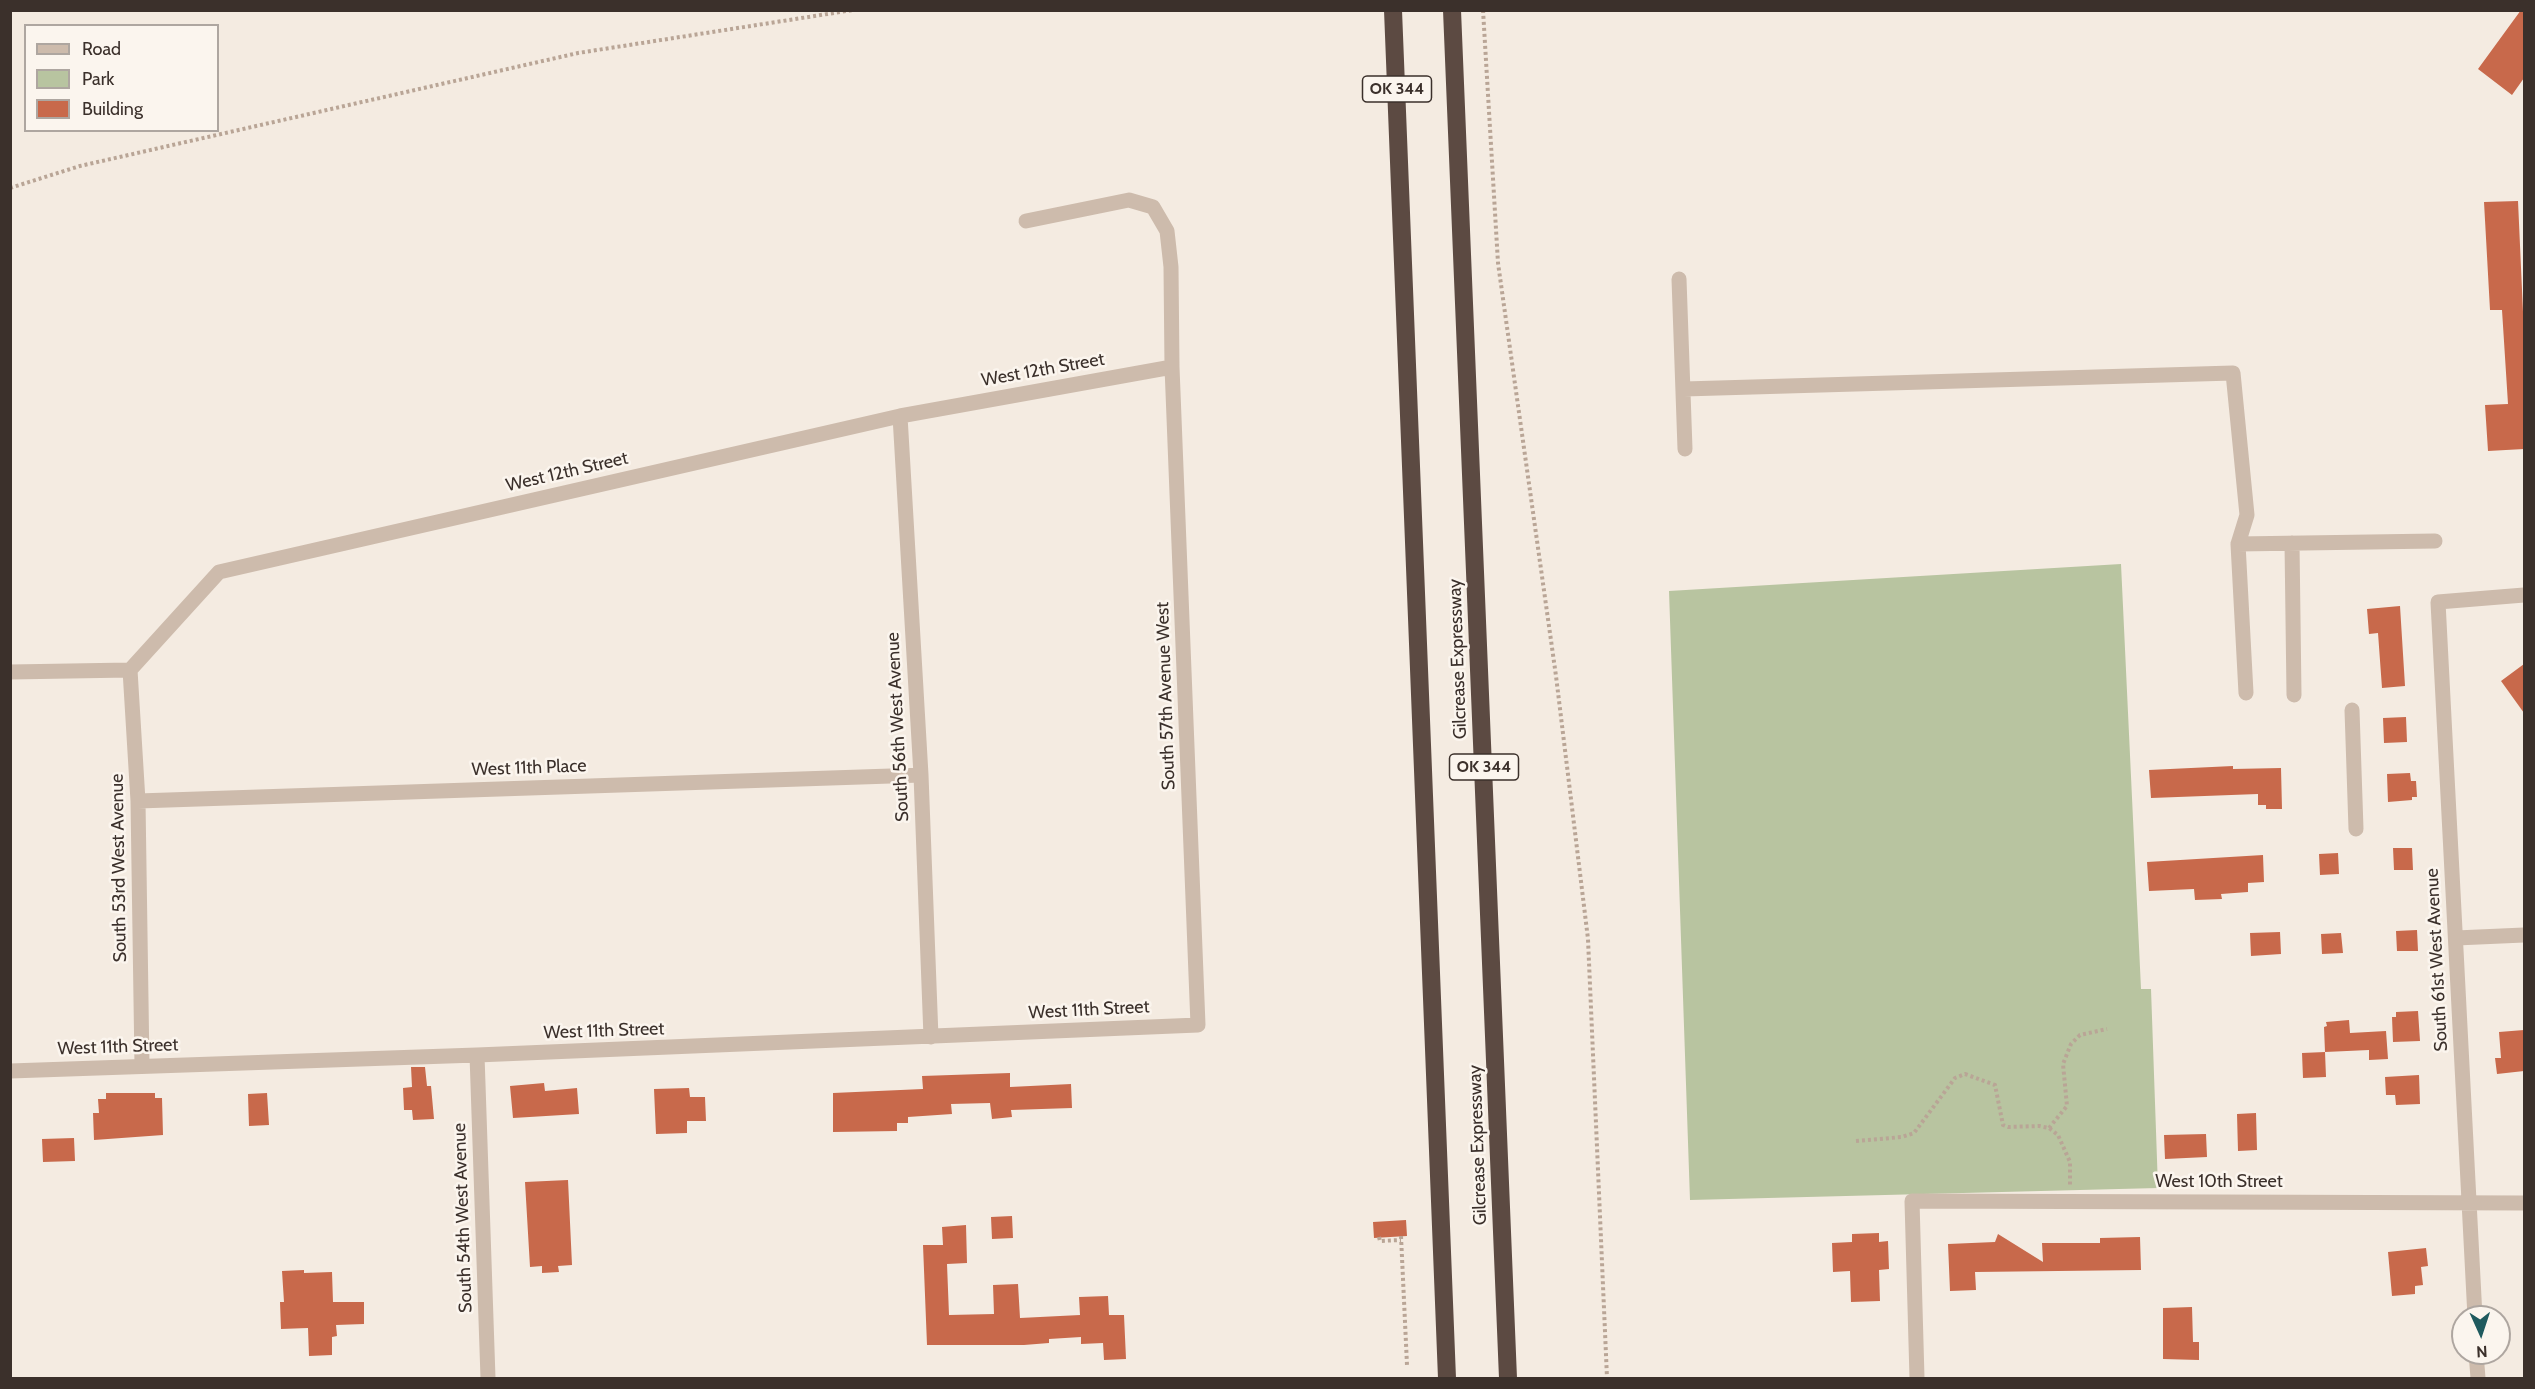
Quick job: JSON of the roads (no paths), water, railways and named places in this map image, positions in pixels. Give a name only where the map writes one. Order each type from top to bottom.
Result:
[{"type":"highway","name":"OK 344","points":[[1393,10],[1401,167],[1447,1378]]},
{"type":"highway","name":"Gilcrease Expressway","points":[[1452,10],[1508,1378]]},
{"type":"street","name":"South 57th Avenue West","points":[[1026,220],[1130,200],[1153,207],[1167,231],[1171,267],[1172,367],[1198,1024]]},
{"type":"street","points":[[1679,279],[1685,449]]},
{"type":"street","name":"West 12th Street","points":[[130,670],[219,572],[900,416],[1172,367]]},
{"type":"street","points":[[1684,389],[2233,373],[2247,515],[2238,544],[2246,693]]},
{"type":"street","name":"South 56th West Avenue","points":[[900,416],[921,775],[932,1037]]},
{"type":"street","points":[[2238,544],[2435,541]]},
{"type":"street","points":[[2292,543],[2294,695]]},
{"type":"street","name":"South 61st West Avenue","points":[[2474,1305],[2438,602],[2524,595]]},
{"type":"street","points":[[10,672],[130,670]]},
{"type":"street","name":"South 53rd West Avenue","points":[[130,670],[138,801],[142,1066]]},
{"type":"street","points":[[2352,710],[2356,829]]},
{"type":"street","name":"West 11th Place","points":[[138,801],[921,775]]},
{"type":"street","points":[[2456,938],[2524,935]]},
{"type":"street","name":"West 11th Street","points":[[10,1071],[932,1037],[1198,1024]]},
{"type":"street","name":"South 54th West Avenue","points":[[477,1055],[488,1378]]},
{"type":"street","name":"West 10th Street","points":[[1917,1378],[1912,1201],[2524,1203]]}]
